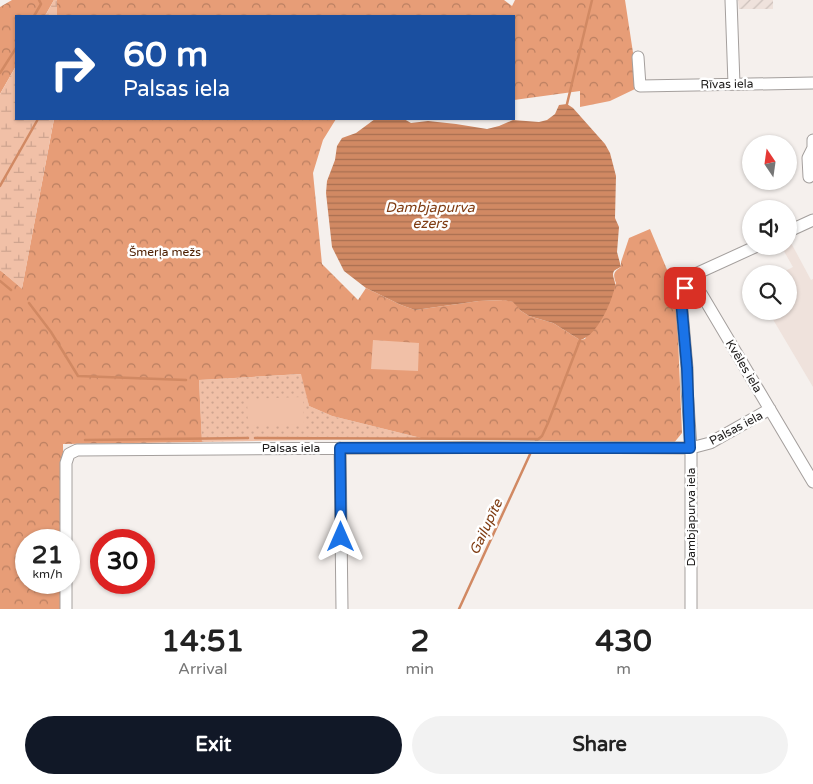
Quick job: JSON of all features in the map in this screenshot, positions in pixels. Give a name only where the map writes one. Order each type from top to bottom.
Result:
[{"type":"street","points":[[731,0],[734,84]]},
{"type":"street","name":"Rīvas iela","points":[[638,57],[640,86],[813,83]]},
{"type":"street","points":[[809,177],[808,158],[813,148],[813,140]]},
{"type":"street","points":[[797,227],[813,220]]},
{"type":"street","points":[[689,277],[742,253]]},
{"type":"street","name":"Kvēles iela","points":[[689,277],[702,295],[813,482]]},
{"type":"street","name":"Dambjapurva iela","points":[[689,277],[681,299],[687,368],[690,448],[691,609]]},
{"type":"street","name":"Palsas iela","points":[[66,529],[66,463],[69,454],[78,450],[690,448],[710,443],[770,409]]},
{"type":"street","points":[[340,448],[342,609]]},
{"type":"street","points":[[66,594],[66,609]]},
{"type":"shaded area","points":[[738,0],[773,0],[773,9],[739,9]]},
{"type":"shaded area","points":[[797,254],[811,280],[813,279],[813,387],[773,320],[797,320],[797,265],[792,265],[786,255]]},
{"type":"green space","points":[[12,0],[54,0],[46,15],[15,15],[15,68],[0,94],[0,7]]},
{"type":"green space","points":[[54,0],[57,0],[57,15],[46,15]]},
{"type":"green space","points":[[57,0],[504,0],[512,6],[515,0],[625,0],[637,79],[635,89],[610,101],[580,107],[580,91],[515,100],[515,15],[57,15]]},
{"type":"green space","points":[[15,68],[15,120],[54,120],[22,289],[0,270],[0,94]]},
{"type":"green space","name":"Šmerļa mežs","points":[[54,120],[335,120],[323,140],[313,173],[322,264],[358,300],[366,288],[415,310],[479,301],[504,300],[514,302],[521,311],[529,316],[553,323],[580,340],[585,339],[616,283],[614,274],[621,267],[629,238],[650,229],[676,291],[682,433],[673,444],[421,438],[332,416],[309,406],[301,374],[199,380],[202,442],[63,444],[64,529],[15,529],[15,594],[64,594],[64,609],[0,609],[0,270],[22,288]]},
{"type":"green space","points":[[373,340],[419,343],[418,371],[371,369]]},
{"type":"green space","points":[[302,374],[309,406],[332,416],[421,438],[202,442],[199,380]]},
{"type":"green space","points":[[303,397],[304,424],[248,426],[247,399]]},
{"type":"water","name":"Dambjapurva ezers","points":[[567,104],[573,108],[605,144],[610,153],[616,176],[615,218],[619,227],[617,252],[621,267],[613,273],[615,286],[611,301],[603,318],[586,337],[580,340],[553,323],[529,316],[521,311],[513,302],[503,300],[479,301],[415,310],[366,288],[344,271],[332,247],[326,193],[327,181],[335,160],[337,146],[342,138],[356,133],[374,120],[406,120],[411,123],[428,121],[487,129],[513,120],[539,122],[547,120],[555,114],[559,105]]},
{"type":"waterway","points":[[35,15],[41,4],[39,0]]},
{"type":"waterway","points":[[567,104],[592,0]]},
{"type":"waterway","points":[[0,73],[15,50]]},
{"type":"waterway","points":[[0,186],[37,120]]},
{"type":"waterway","points":[[0,281],[11,290]]},
{"type":"waterway","points":[[29,303],[51,332],[78,376],[186,380]]},
{"type":"waterway","name":"Gaiļupīte","points":[[536,441],[542,436],[548,423],[580,340]]},
{"type":"waterway","points":[[85,440],[248,438]]},
{"type":"waterway","points":[[255,438],[538,439]]},
{"type":"waterway","name":"Gaiļupīte","points":[[459,609],[531,452]]},
{"type":"route","points":[[341,537],[340,448],[690,448],[687,368],[681,299],[685,288]]}]
